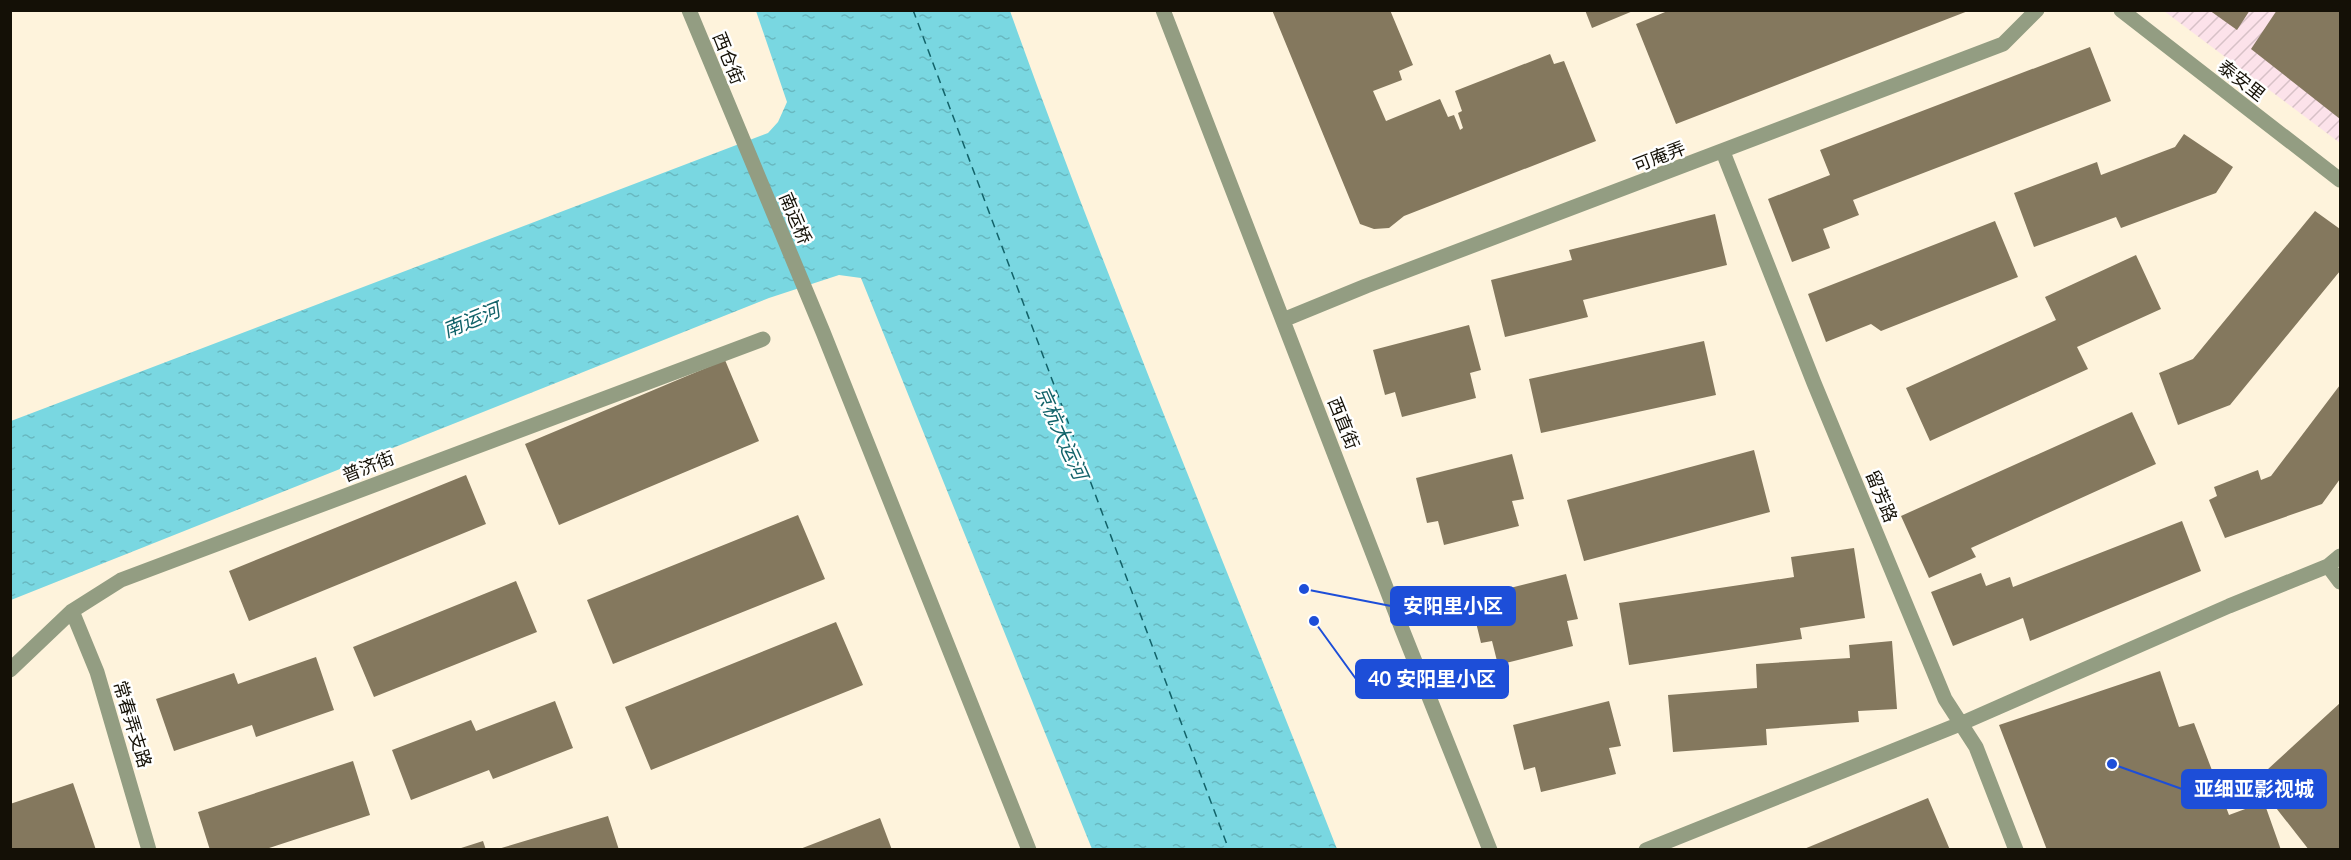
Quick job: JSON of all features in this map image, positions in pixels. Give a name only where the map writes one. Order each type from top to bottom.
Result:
[{"type":"street","name":"西仓街","points":[[689,10],[733,121]]},
{"type":"street","name":"西直街","points":[[1163,10],[1402,629],[1490,849]]},
{"type":"street","name":"可庵弄","points":[[1283,320],[1366,286],[1723,153],[2003,44],[2037,10]]},
{"type":"street","name":"泰安里","points":[[2121,10],[2340,180]]},
{"type":"street","name":"南运桥","points":[[733,121],[823,332],[1029,849]]},
{"type":"street","name":"留芳路","points":[[1723,153],[1814,383],[1940,688],[1976,747],[2016,849]]},
{"type":"street","name":"普济街","points":[[10,670],[72,611],[122,580],[763,339]]},
{"type":"street","points":[[1646,849],[1960,724],[2229,606],[2328,566],[2340,556]]},
{"type":"street","points":[[2328,566],[2340,582]]},
{"type":"street","name":"常春弄支路","points":[[72,611],[97,672],[149,849]]},
{"type":"shaded area","points":[[2164,11],[2340,11],[2340,143]]},
{"type":"water","points":[[756,11],[1010,11],[1088,222],[1337,849],[1092,849],[861,278],[839,275],[769,298],[11,600],[11,421],[768,133],[778,122],[787,102]]},
{"type":"building","points":[[1272,10],[1390,10],[1413,65],[1399,71],[1402,80],[1373,91],[1386,121],[1440,99],[1448,117],[1454,115],[1460,130],[1463,128],[1458,113],[1462,111],[1455,91],[1550,54],[1554,64],[1564,61],[1596,141],[1404,216],[1389,228],[1374,229],[1360,224]]},
{"type":"building","points":[[1585,10],[1633,10],[1633,11],[1592,28]]},
{"type":"building","points":[[1670,10],[1968,11],[1676,124],[1636,24]]},
{"type":"building","points":[[2209,10],[2250,10],[2237,30]]},
{"type":"building","points":[[2277,10],[2340,10],[2340,119],[2251,49]]},
{"type":"building","points":[[2090,47],[2111,101],[1853,200],[1859,215],[1823,229],[1830,248],[1792,262],[1768,199],[1830,175],[1820,150]]},
{"type":"building","points":[[2184,134],[2233,167],[2216,193],[2121,228],[2116,217],[2034,247],[2014,193],[2097,162],[2101,175],[2175,147]]},
{"type":"building","points":[[2315,211],[2340,229],[2340,271],[2230,405],[2178,425],[2159,373],[2193,359]]},
{"type":"building","points":[[1715,214],[1727,265],[1583,300],[1588,317],[1505,337],[1491,280],[1572,260],[1569,250]]},
{"type":"building","points":[[1995,221],[2018,277],[1881,331],[1871,324],[1826,342],[1808,294]]},
{"type":"building","points":[[2136,255],[2161,309],[2077,347],[2088,369],[1930,441],[1906,388],[2056,320],[2045,297]]},
{"type":"building","points":[[1469,325],[1481,370],[1470,373],[1476,398],[1402,417],[1395,392],[1385,395],[1373,350]]},
{"type":"building","points":[[1704,341],[1716,395],[1541,433],[1529,379]]},
{"type":"building","points":[[725,360],[759,441],[559,525],[525,444]]},
{"type":"building","points":[[2340,385],[2340,479],[2322,504],[2225,538],[2209,500],[2217,496],[2214,487],[2258,470],[2261,480],[2271,476]]},
{"type":"building","points":[[2132,412],[2156,464],[1971,548],[1976,557],[1929,578],[1901,516]]},
{"type":"building","points":[[1754,450],[1770,512],[1584,561],[1567,500]]},
{"type":"building","points":[[1512,454],[1524,499],[1512,501],[1519,526],[1444,545],[1438,521],[1427,523],[1416,478]]},
{"type":"building","points":[[466,475],[486,524],[249,621],[229,571]]},
{"type":"building","points":[[798,515],[825,579],[613,664],[587,600]]},
{"type":"building","points":[[2182,521],[2201,571],[2030,641],[2023,618],[1953,646],[1931,592],[1981,573],[1986,586],[2010,577],[2013,587]]},
{"type":"building","points":[[1854,548],[1865,618],[1800,628],[1802,639],[1629,665],[1619,603],[1794,577],[1791,557]]},
{"type":"building","points":[[1566,574],[1578,619],[1567,621],[1573,646],[1498,665],[1492,641],[1481,643],[1470,598]]},
{"type":"building","points":[[516,581],[537,632],[374,697],[353,647]]},
{"type":"building","points":[[836,622],[863,685],[651,770],[625,707]]},
{"type":"building","points":[[1892,641],[1897,709],[1858,711],[1859,722],[1766,729],[1767,745],[1673,752],[1668,695],[1757,688],[1756,664],[1850,658],[1849,645]]},
{"type":"building","points":[[316,657],[334,710],[256,737],[252,725],[174,751],[156,699],[234,673],[238,684]]},
{"type":"building","points":[[2160,671],[2179,727],[2194,723],[2229,815],[2264,802],[2281,850],[2047,850],[1999,725]]},
{"type":"building","points":[[555,701],[573,748],[493,779],[489,770],[411,800],[392,750],[471,720],[476,731]]},
{"type":"building","points":[[1609,701],[1621,746],[1609,748],[1616,774],[1541,792],[1535,767],[1524,770],[1513,725]]},
{"type":"building","points":[[2340,703],[2340,850],[2309,850],[2255,781]]},
{"type":"building","points":[[353,761],[370,815],[263,850],[210,850],[198,812]]},
{"type":"building","points":[[73,783],[96,850],[10,850],[10,804]]},
{"type":"building","points":[[1928,798],[1950,850],[1804,850],[1804,849]]},
{"type":"building","points":[[608,816],[619,850],[498,850],[498,849]]},
{"type":"building","points":[[880,818],[892,850],[800,850],[800,849]]},
{"type":"building","points":[[483,841],[486,850],[458,850],[458,849]]},
{"type":"ferry route","points":[[913,10],[1229,850]]},
{"type":"place","name":"安阳里小区","points":[[1304,589]]},
{"type":"place","name":"40 安阳里小区","points":[[1314,621]]},
{"type":"place","name":"亚细亚影视城","points":[[2112,764]]},
{"type":"water label","name":"南运河","points":[[471,319]]},
{"type":"water label","name":"京杭大运河","points":[[1062,432]]}]
